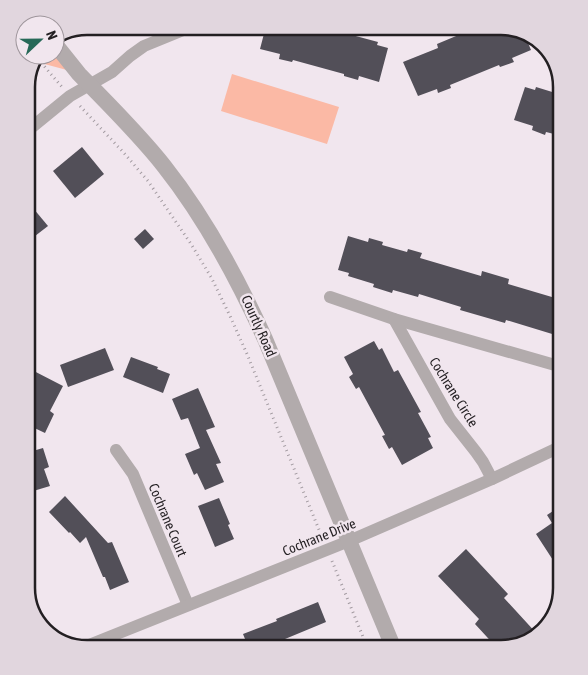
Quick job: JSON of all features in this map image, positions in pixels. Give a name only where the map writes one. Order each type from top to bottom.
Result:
[{"type":"street","points":[[35,125],[70,96],[112,72],[144,46],[171,35]]},
{"type":"street","name":"Courtly Road","points":[[65,57],[164,166],[209,229],[230,266],[265,339],[390,640]]},
{"type":"street","points":[[330,297],[394,318],[553,364]]},
{"type":"street","name":"Cochrane Circle","points":[[394,318],[450,419],[476,452],[492,479]]},
{"type":"street","name":"Cochrane Court","points":[[116,450],[133,474],[188,604]]},
{"type":"street","name":"Cochrane Drive","points":[[101,640],[349,541],[553,450]]},
{"type":"path","points":[[43,65],[148,181],[211,277],[247,354],[364,640]]},
{"type":"shaded area","points":[[65,63],[78,73],[48,65],[65,65]]},
{"type":"shaded area","points":[[232,74],[339,107],[327,144],[221,111]]},
{"type":"building","points":[[264,35],[352,35],[378,42],[377,45],[388,48],[379,82],[359,76],[358,80],[344,76],[344,74],[293,60],[292,62],[279,59],[280,54],[260,49]]},
{"type":"building","points":[[458,35],[505,35],[527,42],[531,50],[512,58],[514,62],[500,67],[499,65],[450,85],[451,88],[438,93],[437,89],[418,96],[403,62],[438,48],[437,44]]},
{"type":"building","points":[[525,87],[535,90],[536,87],[553,92],[553,134],[546,132],[545,135],[532,130],[533,126],[514,120]]},
{"type":"building","points":[[82,147],[104,174],[75,198],[53,171]]},
{"type":"building","points":[[35,210],[48,226],[35,236]]},
{"type":"building","points":[[145,229],[154,239],[143,249],[134,239]]},
{"type":"building","points":[[348,236],[368,242],[369,238],[383,242],[382,245],[407,252],[408,249],[422,253],[420,258],[481,276],[482,271],[509,279],[508,284],[553,297],[553,334],[506,320],[505,323],[460,310],[461,307],[419,294],[418,297],[393,290],[392,293],[373,287],[374,284],[348,276],[349,273],[338,270]]},
{"type":"building","points":[[374,341],[379,350],[382,348],[394,372],[398,370],[421,412],[418,413],[431,437],[428,438],[433,448],[402,465],[392,447],[389,449],[382,436],[385,435],[359,387],[356,389],[349,377],[353,374],[344,357]]},
{"type":"building","points":[[105,348],[114,370],[68,387],[60,365]]},
{"type":"building","points":[[131,357],[158,367],[157,369],[170,374],[163,393],[123,377]]},
{"type":"building","points":[[35,372],[63,386],[50,411],[54,414],[45,433],[35,428]]},
{"type":"building","points":[[198,388],[215,427],[206,430],[221,463],[216,464],[224,482],[205,490],[197,473],[194,475],[185,454],[200,448],[188,418],[181,420],[172,399]]},
{"type":"building","points":[[43,448],[49,467],[44,469],[50,486],[35,490],[35,450]]},
{"type":"building","points":[[65,496],[108,543],[112,542],[129,582],[110,590],[86,537],[80,543],[49,512]]},
{"type":"building","points":[[219,498],[234,539],[215,547],[198,506]]},
{"type":"building","points":[[553,511],[553,560],[536,534],[552,523],[547,515]]},
{"type":"building","points":[[466,549],[508,594],[504,598],[533,629],[511,639],[490,640],[475,624],[479,619],[438,576]]},
{"type":"building","points":[[318,602],[326,622],[283,640],[245,640],[243,634],[277,621],[276,619]]}]
